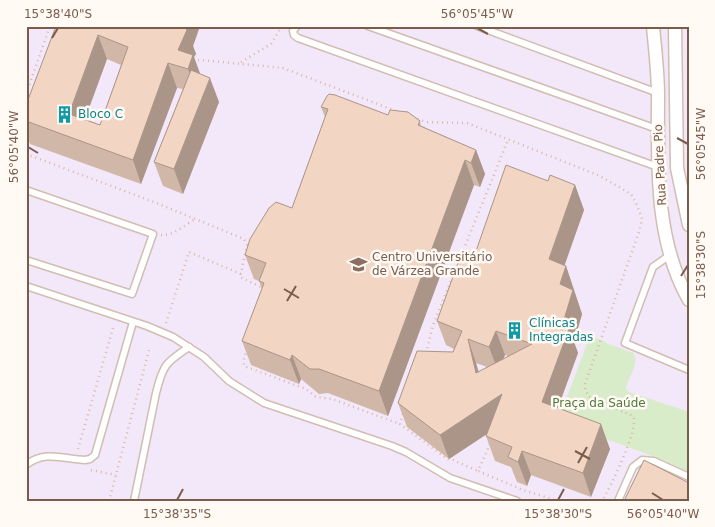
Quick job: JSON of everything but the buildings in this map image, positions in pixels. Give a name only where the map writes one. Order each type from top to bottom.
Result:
[{"type":"street","name":"Rua Padre Pio","points":[[653,26],[658,93],[658,166],[665,231],[683,289],[689,300]]},
{"type":"street","name":"Rua Padre Pio","points":[[675,26],[677,168],[689,225]]},
{"type":"lane","points":[[296,26],[294,36],[298,38],[658,166]]},
{"type":"lane","points":[[368,26],[657,129]]},
{"type":"lane","points":[[478,26],[495,29],[658,93]]},
{"type":"lane","points":[[26,190],[153,234],[132,294],[26,260]]},
{"type":"lane","points":[[671,254],[652,267],[625,343],[689,370]]},
{"type":"lane","points":[[26,286],[173,337],[204,357],[229,381],[264,403],[392,446],[406,452],[450,478],[517,501]]},
{"type":"lane","points":[[26,465],[35,458],[43,456],[85,460],[95,455],[133,322]]},
{"type":"lane","points":[[134,501],[161,375],[168,362],[189,347]]},
{"type":"lane","points":[[618,501],[633,467],[642,460],[654,461],[689,477]]},
{"type":"path","points":[[26,94],[50,26]]},
{"type":"path","points":[[240,63],[271,44],[282,26]]},
{"type":"path","points":[[193,60],[283,68],[401,113]]},
{"type":"path","points":[[409,116],[426,122],[467,124],[508,140],[600,176],[631,194],[637,205],[642,219],[639,232],[585,389],[590,396],[633,416],[636,422],[618,469],[602,501]]},
{"type":"path","points":[[425,357],[433,325],[508,140]]},
{"type":"path","points":[[26,154],[154,202],[246,242],[248,245],[240,277],[268,290]]},
{"type":"path","points":[[153,234],[167,235],[195,219]]},
{"type":"path","points":[[159,320],[167,323],[188,252],[241,274]]},
{"type":"path","points":[[77,453],[113,328]]},
{"type":"path","points":[[250,341],[244,358],[244,366],[306,389],[316,397],[332,399],[400,424],[448,460],[453,460],[523,490],[558,501]]},
{"type":"path","points":[[109,501],[149,350]]},
{"type":"path","points":[[400,424],[406,407]]},
{"type":"path","points":[[478,471],[494,436]]},
{"type":"shaded area","name":"Centro Universitário de Várzea Grande","points":[[26,26],[689,26],[689,501],[26,501]]},
{"type":"green space","name":"Praça da Saúde","points":[[590,336],[633,353],[635,366],[626,389],[629,392],[689,412],[689,472],[663,460],[558,421]]},
{"type":"place","name":"Bloco C","points":[[64,114]]},
{"type":"place","name":"Centro Universitário de Várzea Grande","points":[[358,264]]},
{"type":"place","name":"Clínicas Integradas","points":[[515,330]]}]
